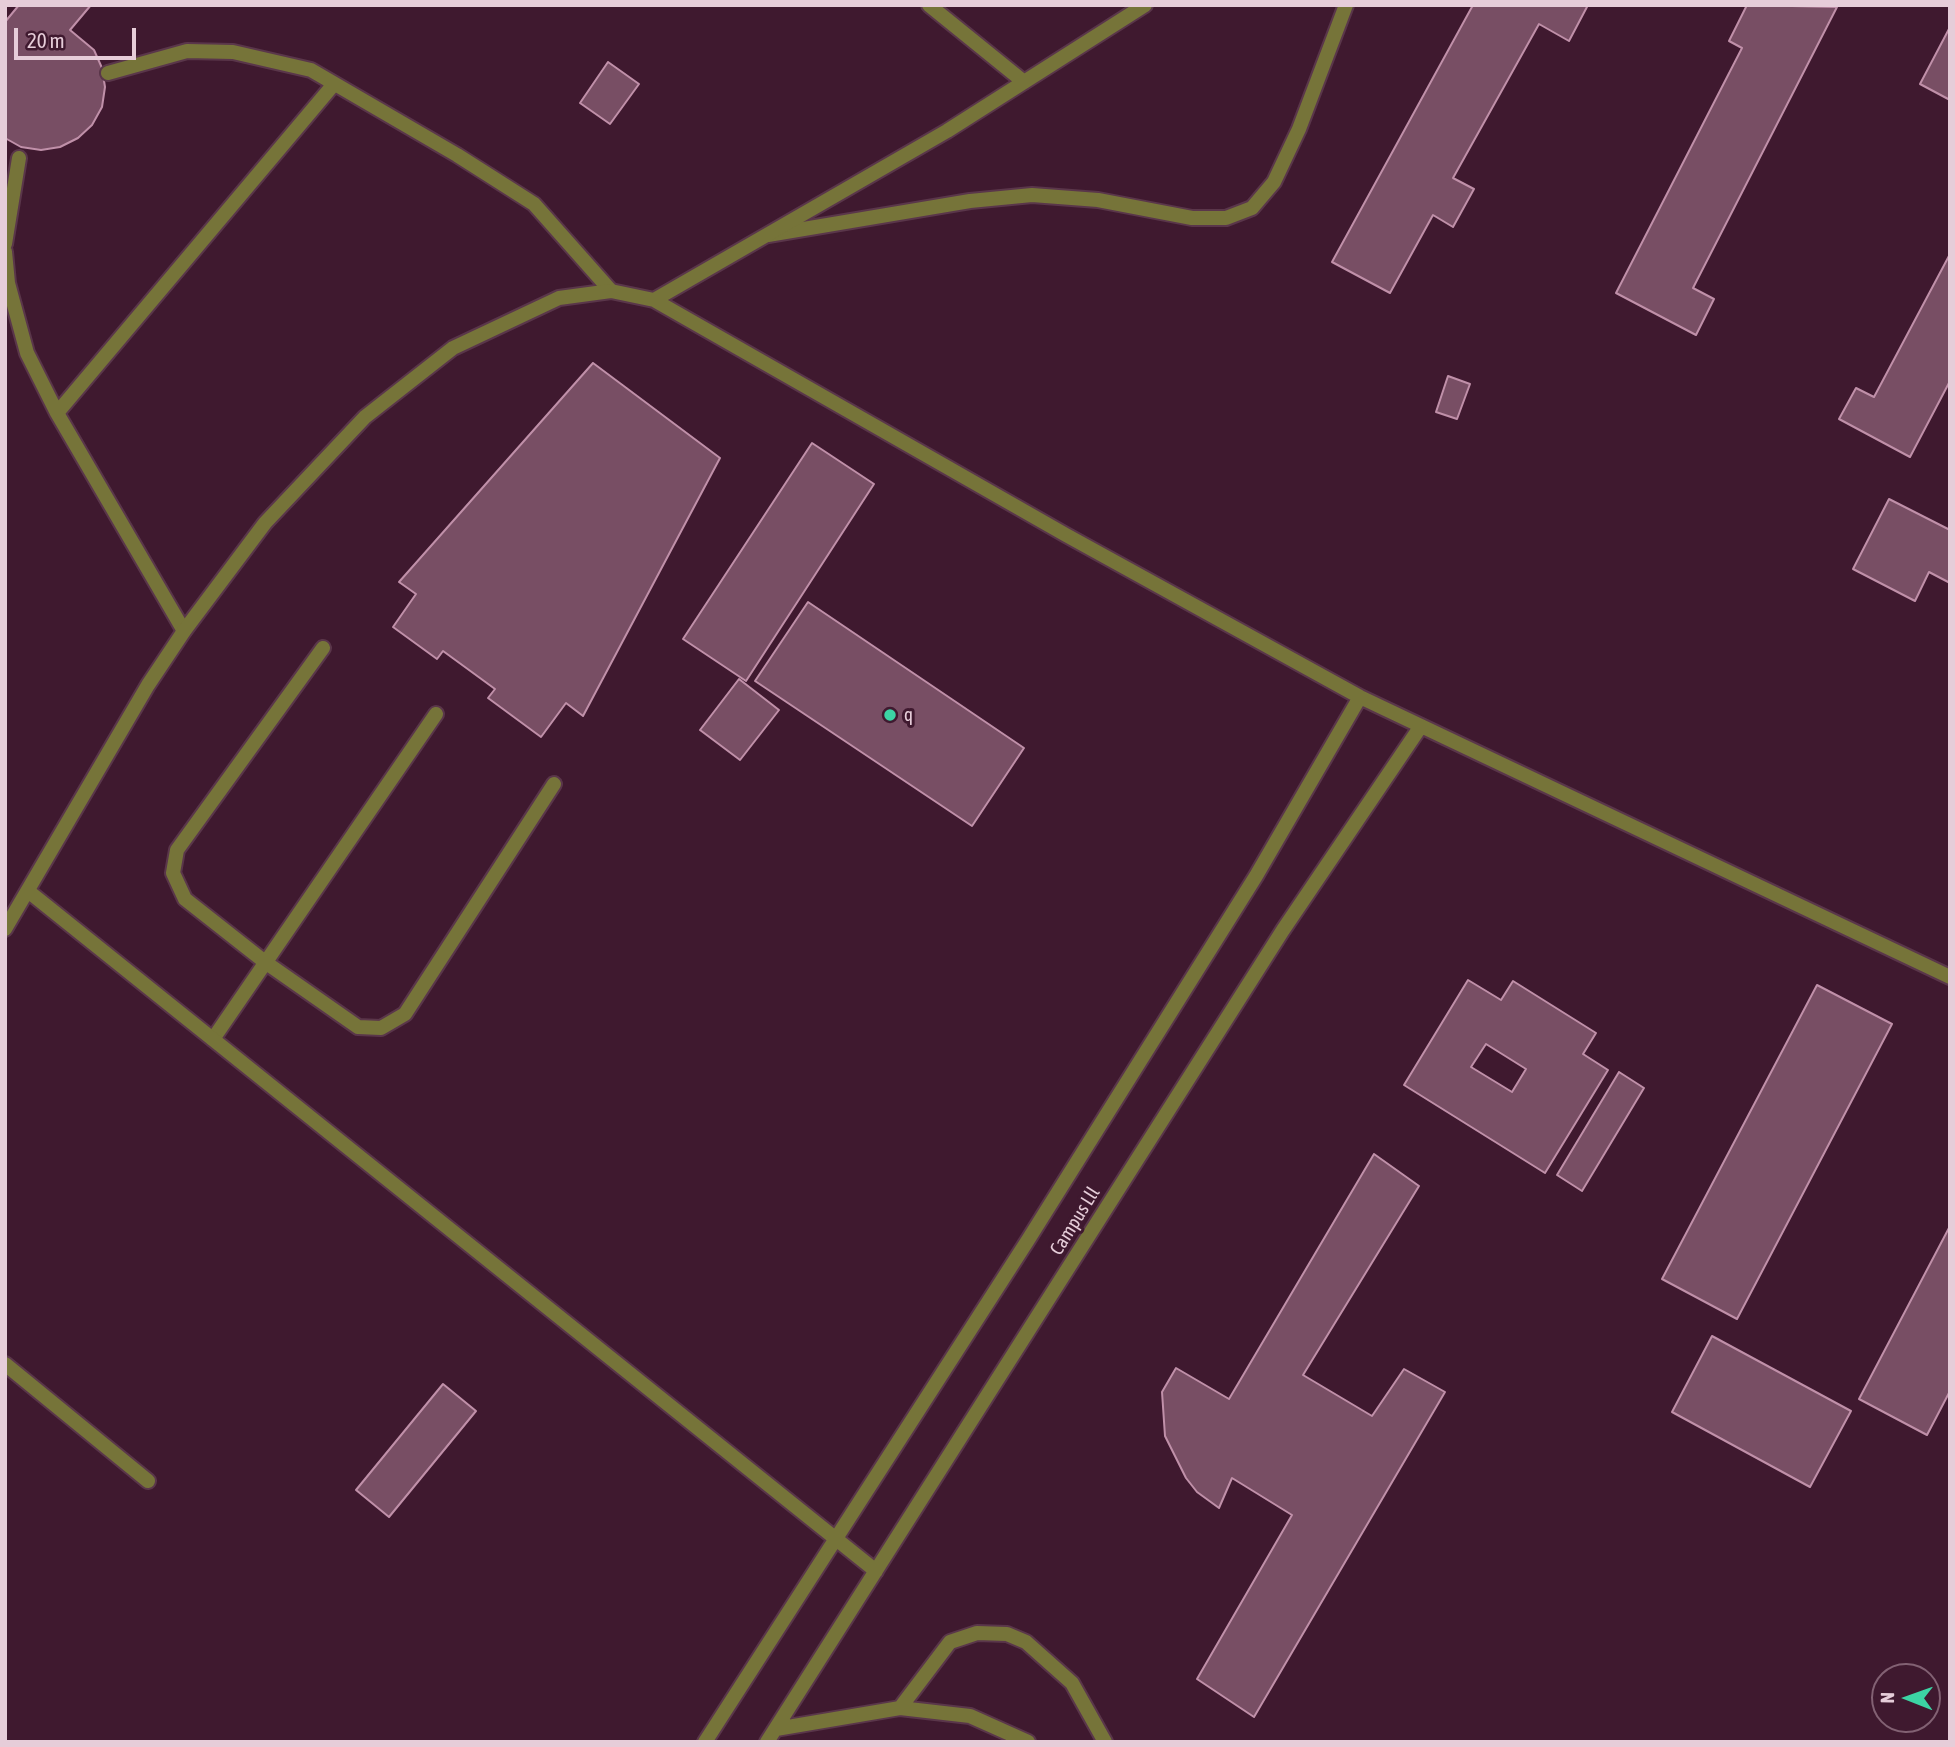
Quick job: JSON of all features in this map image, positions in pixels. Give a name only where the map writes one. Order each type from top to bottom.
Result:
[{"type":"street","points":[[929,5],[1024,82]]},
{"type":"street","points":[[654,300],[947,131],[1144,5]]},
{"type":"street","points":[[767,235],[970,201],[1032,195],[1098,200],[1192,218],[1226,218],[1252,208],[1274,182],[1300,129],[1346,5]]},
{"type":"street","points":[[108,73],[187,51],[233,51],[311,70],[457,155],[534,204],[611,291]]},
{"type":"street","points":[[57,413],[334,84]]},
{"type":"street","points":[[5,244],[19,158]]},
{"type":"street","points":[[5,252],[8,283],[27,353],[57,413],[184,631]]},
{"type":"street","points":[[5,929],[148,685],[184,631],[265,523],[365,417],[453,348],[559,298],[611,291],[654,300],[1066,535],[1360,697],[1950,977]]},
{"type":"street","points":[[323,648],[177,850],[173,873],[184,899],[265,962],[358,1027],[382,1028],[405,1014],[554,784]]},
{"type":"street","points":[[705,1742],[1248,888],[1360,697]]},
{"type":"street","points":[[213,1039],[436,714]]},
{"type":"street","name":"Campus Lll","points":[[772,1735],[1283,930],[1421,726]]},
{"type":"street","points":[[28,891],[876,1570]]},
{"type":"street","points":[[5,1364],[148,1481]]},
{"type":"street","points":[[900,1708],[950,1642],[976,1633],[1007,1633],[1026,1642],[1072,1683],[1105,1742]]},
{"type":"street","points":[[772,1735],[900,1708],[970,1716],[1028,1742]]},
{"type":"building","points":[[19,5],[91,5],[70,30],[94,50],[102,68],[105,87],[102,107],[92,125],[78,138],[60,147],[41,150],[21,147],[5,138],[5,22]]},
{"type":"building","points":[[1473,5],[1588,5],[1569,41],[1539,24],[1453,178],[1474,189],[1453,227],[1433,215],[1390,293],[1332,262]]},
{"type":"building","points":[[1747,5],[1837,7],[1693,288],[1714,299],[1696,335],[1616,293],[1742,48],[1729,41]]},
{"type":"building","points":[[1950,27],[1950,100],[1920,84]]},
{"type":"building","points":[[608,62],[639,84],[610,124],[580,103]]},
{"type":"building","points":[[1950,254],[1950,381],[1910,457],[1839,419],[1856,388],[1874,397]]},
{"type":"building","points":[[593,363],[720,458],[583,716],[566,703],[541,737],[488,698],[495,689],[443,651],[437,659],[393,627],[416,594],[399,582]]},
{"type":"building","points":[[1448,376],[1470,384],[1457,419],[1436,412]]},
{"type":"building","points":[[812,443],[874,484],[746,681],[683,639]]},
{"type":"building","points":[[1889,499],[1950,530],[1950,583],[1929,572],[1915,601],[1853,569]]},
{"type":"building","name":"q","points":[[808,602],[1024,748],[972,826],[755,681]]},
{"type":"building","points":[[739,679],[779,710],[740,760],[700,730]]},
{"type":"building","points":[[1468,980],[1501,1000],[1513,981],[1596,1033],[1583,1054],[1608,1070],[1545,1173],[1404,1085]],"holes":[[[1486,1044],[1526,1069],[1512,1092],[1471,1067]]]},
{"type":"building","points":[[1817,985],[1892,1024],[1737,1319],[1662,1279]]},
{"type":"building","points":[[1619,1072],[1644,1088],[1582,1191],[1557,1175]]},
{"type":"building","points":[[1374,1154],[1419,1186],[1303,1375],[1372,1416],[1404,1369],[1445,1392],[1254,1717],[1197,1679],[1292,1515],[1232,1478],[1219,1508],[1197,1492],[1186,1478],[1165,1436],[1162,1392],[1176,1368],[1229,1399]]},
{"type":"building","points":[[1950,1226],[1950,1391],[1927,1435],[1859,1399]]},
{"type":"building","points":[[1712,1336],[1851,1411],[1810,1487],[1672,1412]]},
{"type":"building","points":[[443,1384],[476,1411],[389,1517],[356,1490]]},
{"type":"place","name":"q","points":[[890,715]]}]
